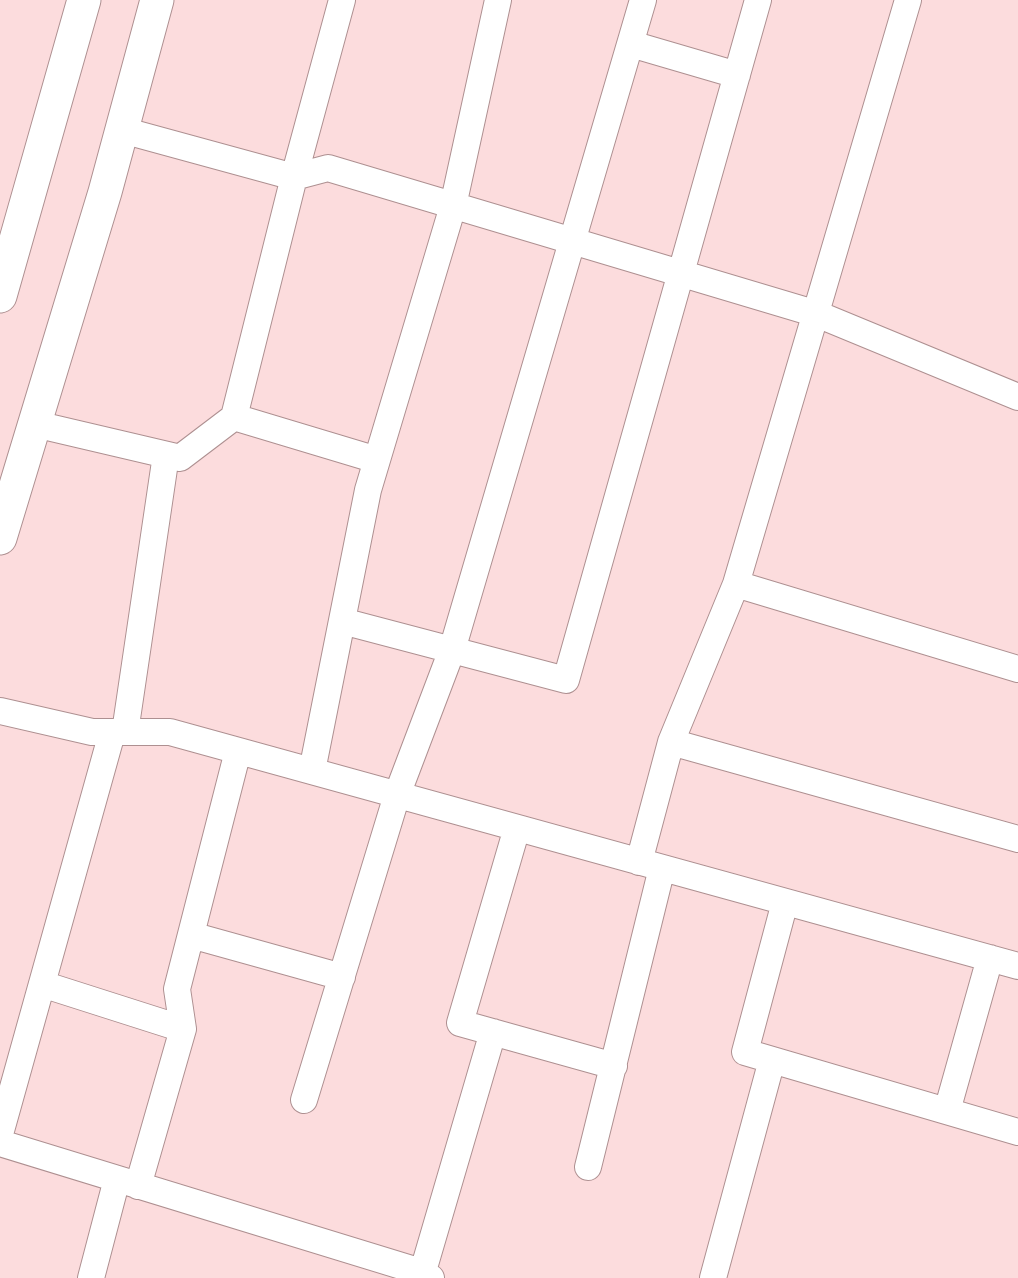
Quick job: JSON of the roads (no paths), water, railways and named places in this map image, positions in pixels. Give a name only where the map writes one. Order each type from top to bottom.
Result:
[{"type":"street","points":[[0,296],[84,0]]},
{"type":"street","points":[[0,538],[122,130],[157,0]]},
{"type":"street","points":[[35,424],[180,458],[234,417],[294,177],[342,0]]},
{"type":"street","points":[[312,771],[368,490],[453,206],[498,0]]},
{"type":"street","points":[[304,1100],[397,795],[452,650],[570,242],[643,0]]},
{"type":"street","points":[[342,621],[566,680],[758,0]]},
{"type":"street","points":[[588,1167],[614,1065],[671,742],[736,584],[908,0]]},
{"type":"street","points":[[631,44],[737,75]]},
{"type":"street","points":[[122,130],[294,177],[328,168],[679,275],[817,314],[1018,397]]},
{"type":"street","points":[[234,417],[377,460]]},
{"type":"street","points":[[0,1134],[42,984],[119,732],[166,455]]},
{"type":"street","points":[[736,584],[1018,669]]},
{"type":"street","points":[[0,711],[92,732],[170,732],[1018,966]]},
{"type":"street","points":[[671,742],[1018,839]]},
{"type":"street","points":[[92,1278],[183,1029],[177,989],[238,751]]},
{"type":"street","points":[[517,828],[460,1023],[614,1065]]},
{"type":"street","points":[[785,902],[745,1052],[1018,1132]]},
{"type":"street","points":[[190,935],[342,977]]},
{"type":"street","points":[[947,1111],[990,958]]},
{"type":"street","points":[[42,984],[183,1029]]},
{"type":"street","points":[[0,1143],[424,1276],[493,1032]]},
{"type":"street","points":[[713,1278],[772,1060]]}]
